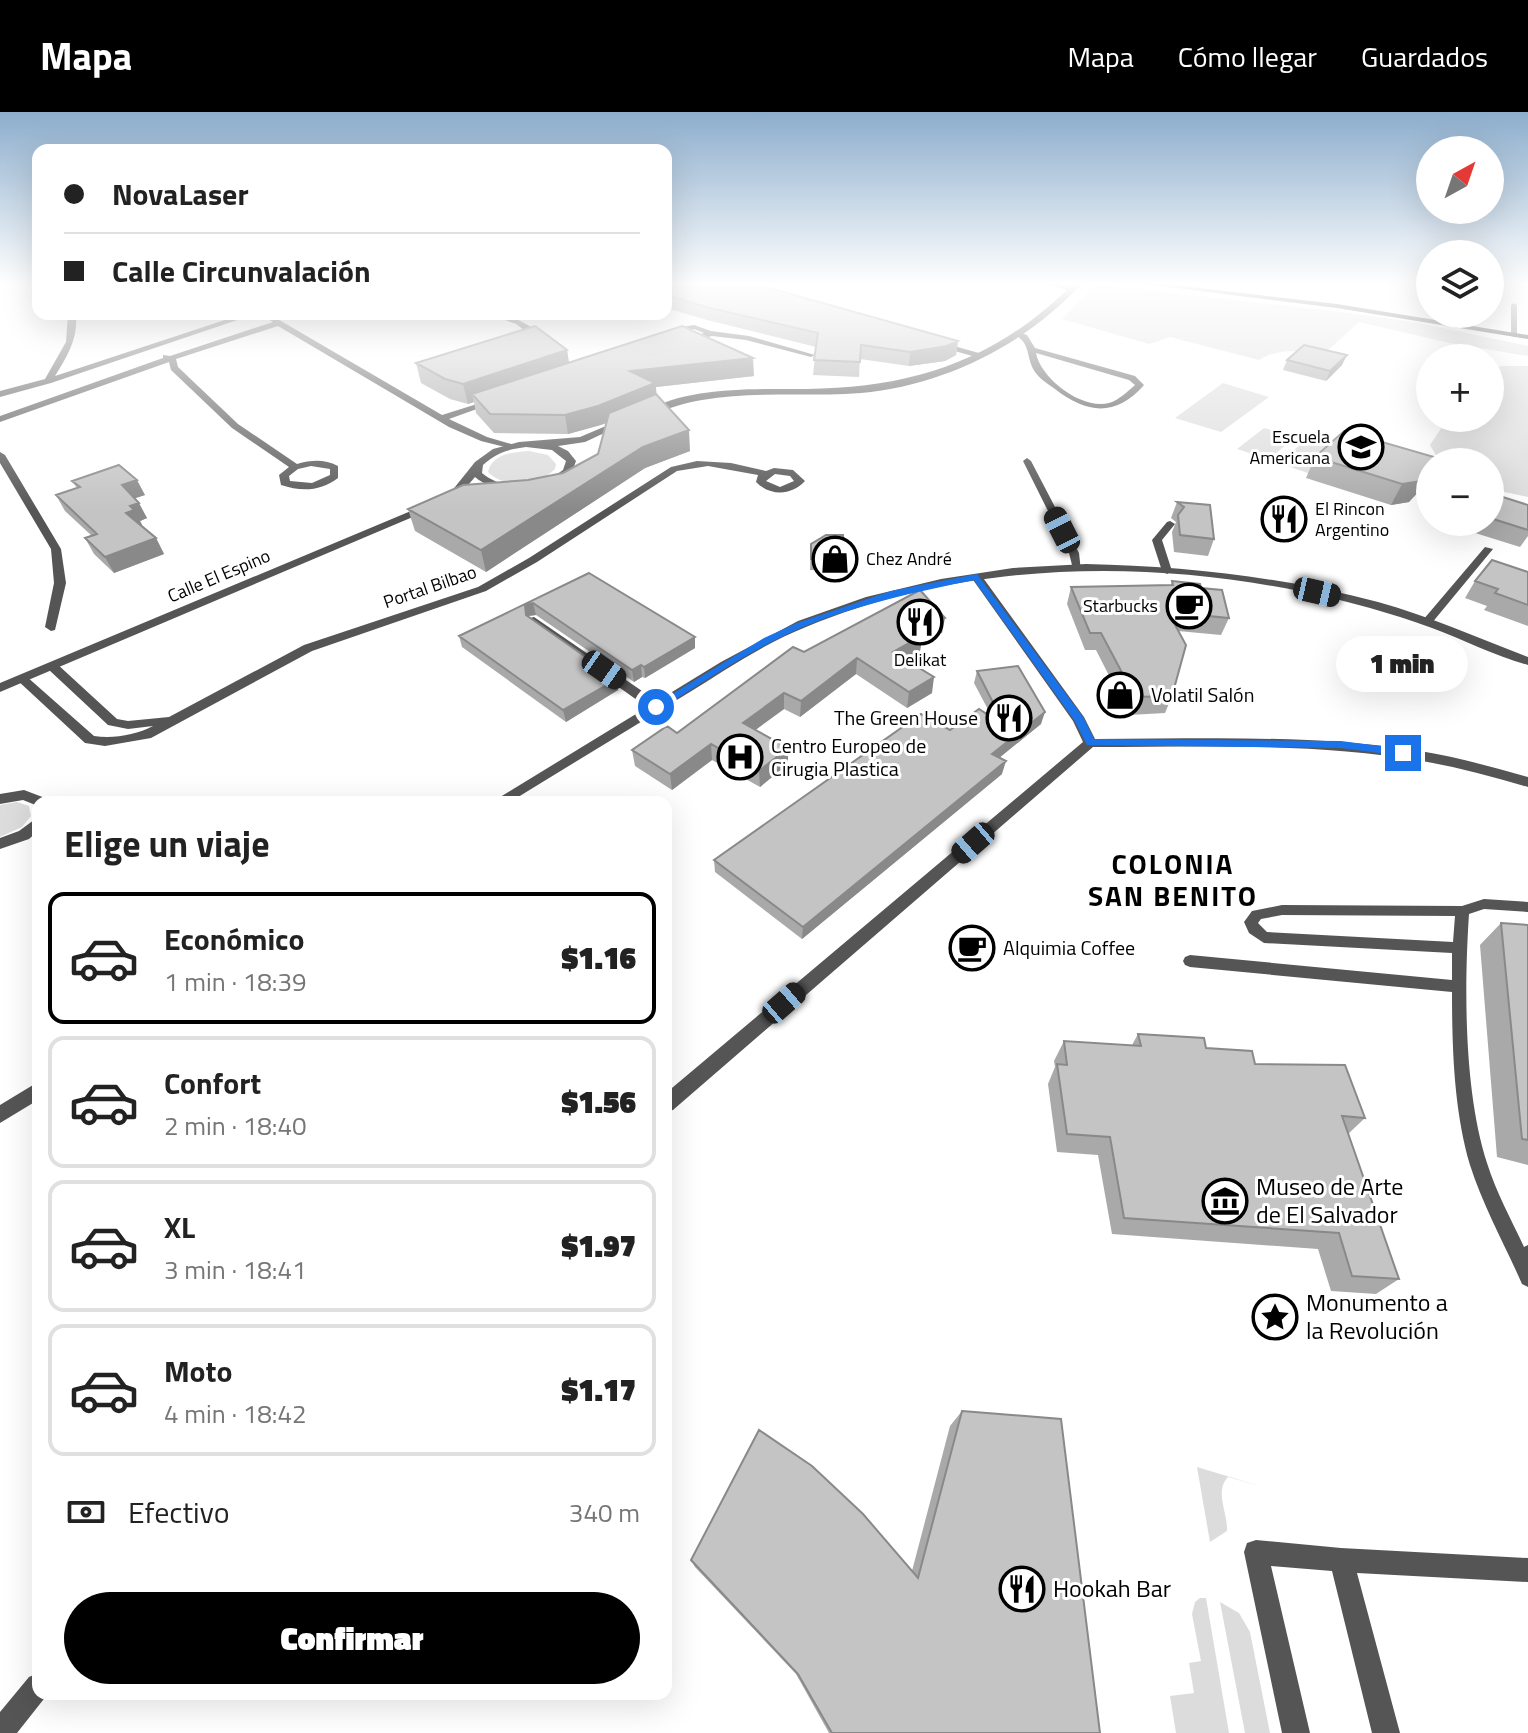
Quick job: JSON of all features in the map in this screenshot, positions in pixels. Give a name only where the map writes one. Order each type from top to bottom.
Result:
[{"type":"street","points":[[48,381],[63,360]]},
{"type":"street","points":[[0,394],[113,360]]},
{"type":"street","points":[[0,420],[173,360],[174,368],[235,426],[295,467],[319,463],[332,466],[336,472],[325,483],[298,487],[285,483],[284,479],[295,467]]},
{"type":"street","points":[[341,360],[452,425],[484,439],[513,446],[582,440],[659,407],[708,395],[761,390],[875,388],[922,378],[965,360]]},
{"type":"street","points":[[1036,360],[1038,371],[1078,402],[1097,407],[1114,406],[1140,385],[1132,378],[1068,360]]},
{"type":"street","points":[[441,419],[510,394]]},
{"type":"street","points":[[452,425],[478,448],[484,458],[513,446]]},
{"type":"street","points":[[480,493],[551,483],[566,474],[582,440]]},
{"type":"street","points":[[541,445],[559,449],[571,461]]},
{"type":"street","points":[[0,455],[56,549],[60,583],[51,627]]},
{"type":"street","name":"Calle El Espino","points":[[452,497],[484,458]]},
{"type":"street","name":"Portal Bilbao","points":[[22,679],[90,740],[105,742],[146,735],[300,652],[497,582],[674,469],[705,462],[723,463],[765,474]]},
{"type":"street","points":[[477,468],[477,474],[486,482],[509,488]]},
{"type":"street","name":"Calle El Espino","points":[[0,688],[452,497],[466,495]]},
{"type":"street","points":[[509,796],[768,640],[800,625],[894,593],[977,577],[1078,569],[1167,571],[1289,586],[1372,605],[1427,622],[1528,661]]},
{"type":"street","points":[[977,577],[1079,720],[1090,743]]},
{"type":"street","points":[[534,621],[656,707]]},
{"type":"street","name":"Portal Bilbao","points":[[52,666],[113,722],[128,725],[189,714]]},
{"type":"street","points":[[65,718],[93,704]]},
{"type":"street","points":[[672,1099],[1090,743],[1341,745],[1423,756],[1528,782]]},
{"type":"street","points":[[0,799],[24,795],[32,798]]},
{"type":"street","points":[[0,844],[24,835],[32,828]]},
{"type":"street","points":[[0,1115],[32,1094]]},
{"type":"street","points":[[1296,1733],[1256,1552],[1528,1570]]},
{"type":"street","points":[[1341,1560],[1386,1733]]},
{"type":"street","points":[[0,1733],[32,1693]]},
{"type":"lane","points":[[1027,461],[1074,553],[1078,569]]},
{"type":"lane","points":[[1167,571],[1157,540],[1170,524]]},
{"type":"lane","points":[[1427,622],[1488,549]]},
{"type":"lane","points":[[1458,948],[1264,937],[1251,922],[1257,915],[1282,910],[1462,911],[1484,904],[1528,907]]},
{"type":"lane","points":[[1462,911],[1458,948],[1459,987],[1475,1153],[1524,1257],[1528,1278]]},
{"type":"lane","points":[[1190,961],[1459,987]]},
{"type":"shaded area","points":[[1504,366],[1528,366],[1528,497],[1504,492],[1504,448],[1432,448],[1430,445],[1439,432],[1504,432]]},
{"type":"shaded area","points":[[1223,383],[1269,397],[1221,432],[1175,418]]},
{"type":"shaded area","points":[[1264,428],[1295,437],[1269,459],[1237,449]]},
{"type":"shaded area","points":[[1306,440],[1338,450],[1311,474],[1278,463]]},
{"type":"shaded area","points":[[529,451],[548,455],[556,464],[555,469],[540,479],[522,483],[503,481],[488,472],[499,458]]},
{"type":"shaded area","points":[[17,802],[29,806],[31,816],[22,827],[0,837],[0,805]]},
{"type":"shaded area","points":[[1197,1467],[1263,1487],[1228,1477],[1222,1489],[1227,1531],[1210,1542]]},
{"type":"shaded area","points":[[1206,1598],[1229,1733],[1176,1733],[1170,1696],[1194,1693],[1189,1663],[1201,1661],[1192,1614],[1195,1602]]},
{"type":"shaded area","points":[[1220,1602],[1239,1613],[1250,1632],[1270,1733],[1245,1733]]},
{"type":"building","points":[[427,360],[537,360],[463,384],[445,379],[416,363]]},
{"type":"building","points":[[578,360],[737,360],[630,371],[655,383],[598,406],[565,415],[490,414],[472,394]]},
{"type":"building","points":[[814,360],[860,360],[860,362]]},
{"type":"building","points":[[1287,360],[1342,360],[1330,371]]},
{"type":"building","points":[[656,394],[689,430],[643,447],[481,550],[408,509],[463,485],[528,480],[563,473],[598,454],[609,413]]},
{"type":"building","points":[[1344,431],[1416,452],[1416,482],[1402,484],[1315,457]]},
{"type":"building","points":[[119,465],[137,480],[122,485],[139,503],[130,506],[134,510],[126,513],[156,538],[105,557],[85,538],[97,534],[56,495],[80,487],[72,481]]},
{"type":"building","points":[[1504,497],[1528,505],[1528,530],[1504,522]]},
{"type":"building","points":[[1177,502],[1210,505],[1214,539],[1180,535],[1178,515],[1184,507]]},
{"type":"building","points":[[826,535],[843,535],[844,560],[811,559],[811,544]]},
{"type":"building","points":[[1492,560],[1528,572],[1528,605],[1495,593],[1498,589],[1475,581]]},
{"type":"building","points":[[589,573],[695,637],[644,667],[641,665],[632,670],[533,603],[525,605],[526,615],[617,679],[563,710],[459,636]]},
{"type":"building","points":[[1172,581],[1222,590],[1229,618],[1168,612],[1186,645],[1172,696],[1135,697],[1101,633],[1090,633],[1071,587],[1173,585]]},
{"type":"building","points":[[920,590],[945,618],[907,626],[923,635],[893,652],[934,677],[909,692],[857,658],[801,701],[784,693],[743,723],[788,748],[759,771],[711,744],[670,774],[632,750],[667,726],[677,733],[793,647],[804,652]]},
{"type":"building","points":[[1018,666],[1045,712],[992,754],[1006,761],[803,927],[714,860],[921,714],[950,730],[979,709],[1005,726],[977,671]]},
{"type":"building","points":[[1501,923],[1528,925],[1528,1140],[1522,1139]]},
{"type":"building","name":"Museo de Arte de El Salvador","points":[[1138,1034],[1204,1038],[1206,1048],[1252,1051],[1255,1064],[1345,1065],[1365,1118],[1342,1116],[1399,1279],[1352,1276],[1339,1233],[1124,1218],[1110,1137],[1067,1134],[1057,1064],[1067,1065],[1064,1041],[1141,1046]]},
{"type":"building","points":[[962,1411],[1061,1419],[1100,1733],[832,1733],[798,1674],[691,1560],[759,1430],[812,1466],[863,1514],[918,1578]]},
{"type":"place","name":"Escuela Americana","points":[[1361,447]]},
{"type":"place","name":"El Rincon Argentino","points":[[1284,519]]},
{"type":"place","name":"Chez André","points":[[835,559]]},
{"type":"place","name":"Starbucks","points":[[1189,606]]},
{"type":"place","name":"Delikat","points":[[920,622]]},
{"type":"place","name":"Volatil Salón","points":[[1120,695]]},
{"type":"place","name":"The Green House","points":[[1009,718]]},
{"type":"place","name":"Centro Europeo de Cirugia Plastica","points":[[740,757]]},
{"type":"place","name":"Alquimia Coffee","points":[[972,948]]},
{"type":"place","name":"Museo de Arte de El Salvador","points":[[1225,1201]]},
{"type":"place","name":"Monumento a la Revolución","points":[[1275,1317]]},
{"type":"place","name":"Hookah Bar","points":[[1022,1589]]},
{"type":"district","name":"COLONIA SAN BENITO","points":[[1173,880]]},
{"type":"route","points":[[656,707],[768,640],[837,610],[920,586],[977,577],[1079,720],[1090,743],[1341,745],[1403,753]]}]
